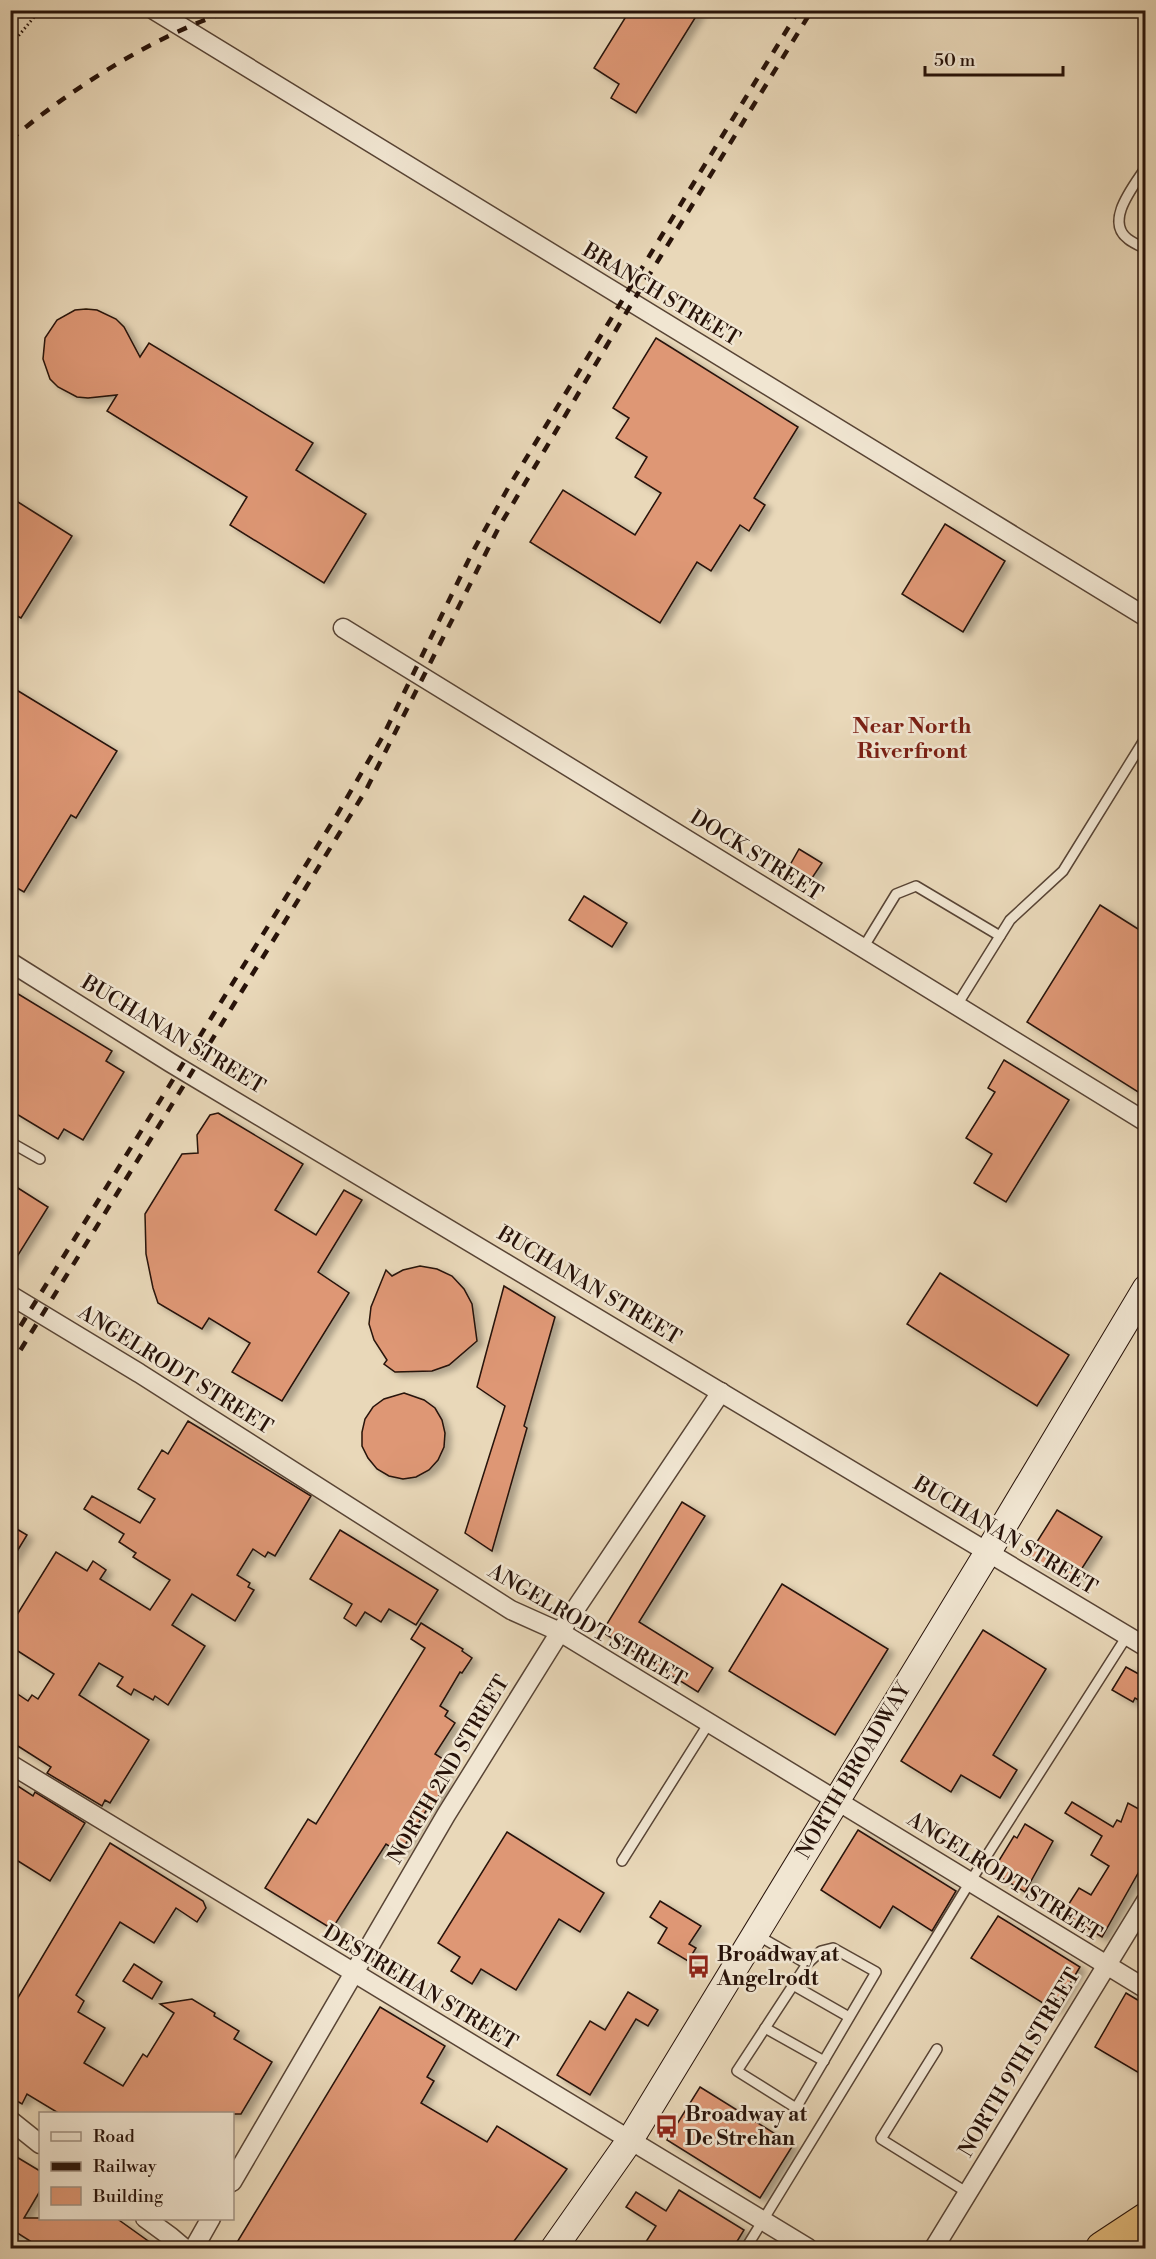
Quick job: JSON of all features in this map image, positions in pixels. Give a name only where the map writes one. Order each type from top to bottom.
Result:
[{"type":"highway","points":[[1102,2248],[1146,2219]]},
{"type":"highway","points":[[1142,2248],[1146,2244]]},
{"type":"main road","name":"NORTH BROADWAY","points":[[554,2248],[630,2140],[1146,1288]]},
{"type":"street","name":"BRANCH STREET","points":[[154,10],[1146,617]]},
{"type":"street","name":"DOCK STREET","points":[[343,628],[1146,1122]]},
{"type":"street","name":"BUCHANAN STREET","points":[[10,962],[171,1063],[1146,1647]]},
{"type":"street","name":"ANGELRODT STREET","points":[[10,1295],[139,1373],[511,1610],[560,1632],[1146,1989]]},
{"type":"street","name":"NORTH 2ND STREET","points":[[234,2179],[446,1815],[560,1632],[721,1392]]},
{"type":"street","name":"DESTREHAN STREET","points":[[10,1764],[808,2248]]},
{"type":"street","name":"NORTH 9TH STREET","points":[[934,2248],[1146,1901]]},
{"type":"street","points":[[10,2120],[39,2143]]},
{"type":"street","points":[[148,2220],[184,2248]]},
{"type":"street","points":[[194,2248],[210,2220]]},
{"type":"lane","points":[[1146,167],[1119,212],[1119,227],[1127,239],[1146,249]]},
{"type":"lane","points":[[957,1005],[1010,920],[1063,871],[1146,737]]},
{"type":"lane","points":[[863,948],[896,894],[916,886],[1000,936]]},
{"type":"lane","points":[[10,1142],[40,1159]]},
{"type":"lane","points":[[746,2248],[970,1882],[1127,1636]]},
{"type":"lane","points":[[622,1861],[710,1723]]},
{"type":"lane","points":[[755,1934],[807,1964]]},
{"type":"lane","points":[[833,1948],[876,1972],[796,2108],[737,2071],[793,1985],[807,1964],[821,1951],[833,1948]]},
{"type":"lane","points":[[793,1985],[849,2017]]},
{"type":"lane","points":[[765,2028],[824,2061]]},
{"type":"lane","points":[[937,2049],[882,2139],[968,2193]]},
{"type":"path","points":[[10,46],[40,10]]},
{"type":"building","points":[[630,10],[700,10],[636,113],[611,98],[619,84],[594,68]]},
{"type":"building","points":[[75,310],[97,310],[116,319],[124,327],[140,357],[149,343],[313,443],[296,470],[366,514],[324,583],[230,525],[247,497],[107,411],[117,395],[77,397],[58,387],[50,379],[43,359],[45,338],[57,320]]},
{"type":"building","points":[[656,338],[798,427],[754,498],[765,505],[749,531],[740,525],[711,571],[697,562],[660,623],[530,542],[563,490],[635,535],[661,493],[635,477],[647,457],[616,438],[629,418],[613,408]]},
{"type":"building","points":[[10,497],[72,536],[21,618],[10,612]]},
{"type":"building","points":[[945,524],[1005,561],[963,632],[902,594]]},
{"type":"building","points":[[10,686],[117,751],[76,818],[71,815],[24,892],[10,884]]},
{"type":"building","points":[[799,849],[822,863],[812,878],[790,865]]},
{"type":"building","points":[[584,896],[627,923],[612,947],[569,920]]},
{"type":"building","points":[[1100,905],[1146,934],[1146,1097],[1027,1022]]},
{"type":"building","points":[[10,989],[112,1051],[106,1061],[124,1072],[83,1140],[64,1129],[58,1139],[10,1110]]},
{"type":"building","points":[[1004,1060],[1069,1100],[1006,1202],[974,1183],[992,1154],[966,1138],[995,1092],[988,1088]]},
{"type":"building","points":[[218,1113],[303,1164],[275,1210],[316,1235],[344,1190],[362,1200],[318,1272],[349,1293],[282,1401],[232,1372],[250,1343],[209,1318],[202,1329],[158,1303],[153,1288],[146,1254],[145,1214],[182,1154],[198,1153],[197,1135],[210,1115]]},
{"type":"building","points":[[10,1183],[48,1207],[10,1268]]},
{"type":"building","points":[[420,1266],[437,1269],[452,1276],[464,1289],[472,1304],[477,1341],[449,1365],[432,1371],[395,1372],[384,1364],[387,1360],[374,1340],[369,1324],[371,1307],[386,1270],[392,1276],[403,1270]]},
{"type":"building","points":[[940,1273],[1069,1355],[1037,1406],[907,1324]]},
{"type":"building","points":[[504,1286],[555,1317],[524,1426],[527,1428],[492,1551],[465,1533],[505,1406],[477,1387]]},
{"type":"building","points":[[404,1393],[424,1400],[435,1408],[442,1420],[445,1433],[444,1447],[438,1460],[429,1470],[416,1477],[403,1479],[389,1476],[377,1469],[362,1446],[362,1432],[365,1419],[373,1407],[384,1399]]},
{"type":"building","points":[[188,1421],[311,1496],[275,1556],[268,1552],[265,1557],[253,1549],[237,1575],[250,1583],[248,1587],[254,1590],[235,1621],[192,1594],[172,1625],[205,1646],[168,1705],[155,1696],[153,1700],[134,1689],[131,1695],[117,1686],[123,1677],[99,1663],[79,1695],[149,1740],[110,1803],[105,1800],[102,1806],[47,1773],[51,1767],[10,1741],[10,1725],[16,1715],[10,1712],[10,1689],[28,1701],[32,1695],[38,1699],[54,1674],[10,1646],[10,1626],[56,1552],[87,1571],[93,1561],[106,1570],[100,1579],[150,1610],[170,1580],[133,1557],[136,1553],[119,1542],[124,1534],[84,1509],[92,1496],[140,1523],[155,1499],[138,1489],[162,1450],[168,1454]]},
{"type":"building","points":[[682,1502],[705,1516],[639,1622],[713,1668],[698,1692],[602,1632]]},
{"type":"building","points":[[1057,1510],[1102,1537],[1072,1584],[1028,1556]]},
{"type":"building","points":[[10,1525],[27,1535],[10,1563]]},
{"type":"building","points":[[340,1530],[438,1590],[416,1625],[389,1609],[381,1622],[365,1612],[356,1626],[344,1618],[352,1604],[310,1579]]},
{"type":"building","points":[[782,1584],[888,1649],[835,1735],[729,1671]]},
{"type":"building","points":[[421,1623],[463,1649],[462,1651],[472,1658],[462,1673],[460,1672],[440,1706],[448,1711],[445,1716],[455,1723],[435,1754],[448,1762],[442,1791],[431,1808],[429,1806],[400,1853],[386,1844],[332,1929],[265,1888],[308,1819],[316,1824],[425,1648],[411,1639]]},
{"type":"building","points":[[983,1630],[1046,1669],[993,1755],[1017,1770],[1000,1798],[961,1775],[951,1792],[901,1761]]},
{"type":"building","points":[[1126,1667],[1146,1678],[1146,1704],[1135,1698],[1133,1702],[1112,1690]]},
{"type":"building","points":[[10,1781],[33,1796],[35,1792],[85,1823],[50,1881],[10,1856]]},
{"type":"building","points":[[1072,1802],[1113,1827],[1117,1820],[1121,1822],[1128,1803],[1146,1813],[1146,1859],[1102,1937],[1063,1913],[1079,1888],[1091,1895],[1109,1866],[1091,1855],[1102,1836],[1065,1813]]},
{"type":"building","points":[[1025,1824],[1053,1841],[1025,1892],[992,1872],[1014,1836],[1017,1838]]},
{"type":"building","points":[[858,1830],[956,1891],[932,1931],[893,1906],[880,1928],[821,1890]]},
{"type":"building","points":[[507,1832],[604,1893],[580,1932],[559,1919],[516,1990],[481,1969],[472,1984],[451,1971],[460,1957],[438,1943]]},
{"type":"building","points":[[110,1843],[203,1901],[206,1908],[197,1922],[176,1908],[154,1943],[120,1922],[76,1995],[84,2001],[78,2012],[105,2028],[84,2063],[123,2086],[143,2054],[147,2057],[174,2013],[160,2004],[192,1999],[239,2031],[234,2039],[272,2062],[241,2114],[234,2114],[234,2112],[57,2112],[27,2094],[22,2104],[10,2097],[10,2011]]},
{"type":"building","points":[[660,1901],[701,1926],[689,1944],[696,1948],[688,1961],[658,1943],[667,1928],[650,1917]]},
{"type":"building","points":[[998,1916],[1080,1967],[1054,2010],[971,1958]]},
{"type":"building","points":[[134,1964],[162,1982],[152,1999],[123,1981]]},
{"type":"building","points":[[628,1992],[658,2010],[648,2026],[636,2019],[590,2095],[557,2075],[590,2021],[605,2030]]},
{"type":"building","points":[[1126,1993],[1146,2005],[1146,2077],[1095,2047]]},
{"type":"building","points":[[380,2007],[445,2046],[427,2077],[434,2081],[421,2103],[487,2142],[497,2126],[567,2169],[509,2248],[243,2248],[236,2244]]},
{"type":"building","points":[[700,2087],[793,2145],[760,2198],[667,2140]]},
{"type":"building","points":[[10,2153],[39,2170],[39,2193],[24,2218],[119,2220],[158,2248],[41,2248],[16,2232],[10,2240]]},
{"type":"building","points":[[679,2190],[744,2230],[733,2248],[642,2248],[656,2226],[626,2207],[636,2192],[666,2211]]},
{"type":"railway","points":[[10,140],[60,101],[115,65],[173,34],[232,10]]},
{"type":"railway","points":[[10,1343],[338,813],[383,736],[472,553],[508,488],[799,10]]},
{"type":"railway","points":[[10,1367],[366,790],[499,527],[632,303],[812,10]]},
{"type":"place","name":"Broadway at Angelrodt","points":[[699,1967]]},
{"type":"place","name":"Broadway at De Strehan","points":[[667,2127]]},
{"type":"district","name":"Near North Riverfront","points":[[912,738]]}]
